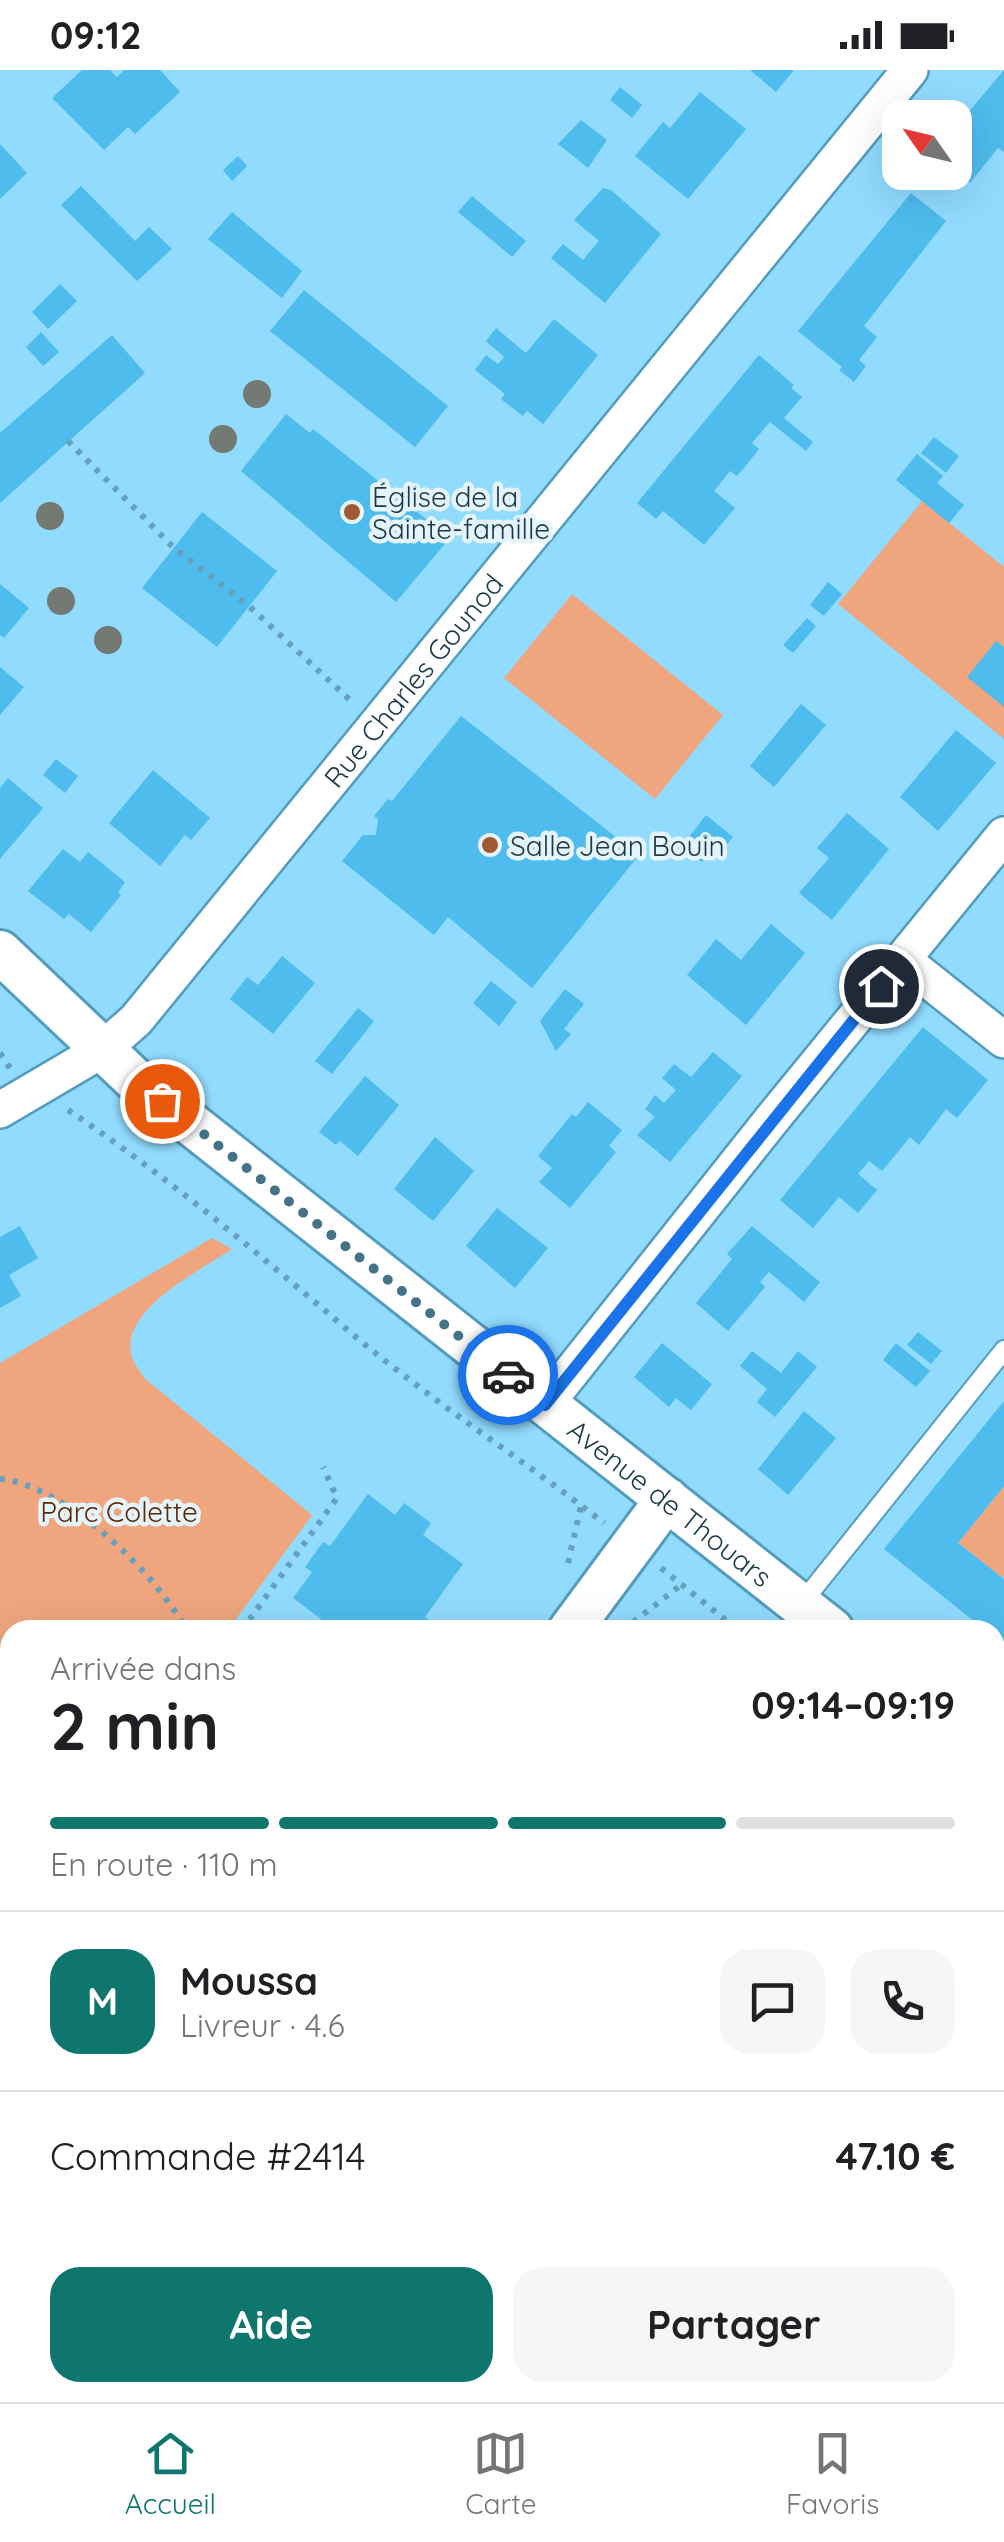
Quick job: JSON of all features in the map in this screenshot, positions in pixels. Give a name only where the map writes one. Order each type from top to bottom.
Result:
[{"type":"street","name":"Rue Charles Gounod","points":[[0,1110],[102,1050],[136,1020],[910,70]]},
{"type":"street","points":[[545,1405],[1004,835]]},
{"type":"street","name":"Avenue de Thouars","points":[[0,952],[102,1050],[816,1617]]},
{"type":"street","points":[[903,960],[1004,1040]]},
{"type":"street","points":[[578,1620],[667,1499]]},
{"type":"lane","points":[[816,1617],[1004,1350]]},
{"type":"path","points":[[68,442],[174,548],[249,606],[352,702]]},
{"type":"path","name":"Avenue de Thouars","points":[[0,1053],[18,1078],[33,1090],[118,1144],[258,1251],[398,1370],[726,1620]]},
{"type":"path","points":[[249,1620],[337,1498],[323,1466]]},
{"type":"path","points":[[0,1479],[16,1481],[71,1508],[162,1592],[180,1620]]},
{"type":"path","points":[[636,1620],[681,1584]]},
{"type":"green space","points":[[922,501],[1004,567],[1004,739],[838,604]]},
{"type":"green space","points":[[572,594],[723,715],[655,799],[504,678]]},
{"type":"green space","name":"Parc Colette","points":[[212,1238],[232,1249],[183,1280],[149,1308],[137,1323],[131,1340],[132,1357],[144,1378],[312,1515],[235,1620],[0,1620],[0,1363]]},
{"type":"green space","points":[[1004,1486],[1004,1579],[958,1543]]},
{"type":"building","points":[[82,70],[110,70],[117,77],[124,70],[160,70],[180,92],[135,134],[128,127],[104,150],[52,98]]},
{"type":"building","points":[[750,70],[794,70],[776,92]]},
{"type":"building","points":[[1004,70],[1004,152],[998,148],[972,180],[972,108]]},
{"type":"building","points":[[620,87],[642,105],[632,118],[610,100]]},
{"type":"building","points":[[700,92],[746,129],[688,199],[635,156],[663,122],[670,128]]},
{"type":"building","points":[[581,120],[607,140],[588,168],[558,144]]},
{"type":"building","points":[[0,144],[27,173],[0,199]]},
{"type":"building","points":[[238,156],[247,166],[232,181],[223,170]]},
{"type":"building","points":[[81,186],[135,241],[149,227],[172,249],[137,281],[61,205]]},
{"type":"building","points":[[603,188],[611,190],[661,234],[605,303],[551,258],[563,244],[583,260],[599,241],[574,220]]},
{"type":"building","points":[[911,193],[946,221],[864,326],[877,337],[859,360],[866,366],[854,382],[839,370],[842,367],[798,331]]},
{"type":"building","points":[[472,196],[526,241],[512,257],[458,212]]},
{"type":"building","points":[[232,212],[302,271],[282,298],[208,239]]},
{"type":"building","points":[[60,284],[77,301],[48,329],[32,312]]},
{"type":"building","points":[[304,290],[448,406],[415,447],[270,331]]},
{"type":"building","points":[[554,319],[598,355],[543,424],[527,411],[523,416],[501,399],[505,394],[475,370],[486,355],[498,364],[504,357],[486,341],[496,328],[526,353]]},
{"type":"building","points":[[41,332],[59,352],[43,366],[26,347]]},
{"type":"building","points":[[112,335],[145,373],[0,503],[0,433]]},
{"type":"building","points":[[759,355],[802,397],[784,418],[813,442],[806,451],[770,422],[752,443],[759,449],[748,463],[737,476],[730,471],[714,491],[735,508],[704,545],[663,511],[656,519],[637,503]]},
{"type":"building","name":"Église de la Sainte-famille","points":[[286,414],[310,433],[313,429],[450,538],[396,602],[241,471]]},
{"type":"building","points":[[934,437],[959,456],[946,473],[921,453]]},
{"type":"building","points":[[917,454],[943,476],[937,483],[964,505],[949,523],[896,480]]},
{"type":"building","points":[[202,512],[277,571],[217,647],[142,588]]},
{"type":"building","points":[[828,582],[842,594],[824,616],[810,605]]},
{"type":"building","points":[[0,584],[29,608],[4,638],[0,635]]},
{"type":"building","points":[[807,618],[816,626],[793,653],[783,645]]},
{"type":"building","points":[[996,641],[1004,647],[1004,707],[967,677]]},
{"type":"building","points":[[0,667],[24,687],[0,715]]},
{"type":"building","points":[[801,704],[826,725],[774,787],[750,766]]},
{"type":"building","name":"Salle Jean Bouin","points":[[461,716],[639,855],[532,988],[448,917],[434,935],[342,861],[363,835],[376,835],[378,819],[374,816],[388,799],[392,801]]},
{"type":"building","points":[[956,730],[996,763],[938,831],[900,797]]},
{"type":"building","points":[[56,759],[78,776],[65,793],[43,775]]},
{"type":"building","points":[[153,770],[210,818],[191,840],[185,835],[160,866],[109,823]]},
{"type":"building","points":[[8,778],[43,808],[0,859],[0,788]]},
{"type":"building","points":[[847,813],[889,849],[832,920],[799,893],[829,858],[817,848]]},
{"type":"building","points":[[706,815],[733,837],[720,853],[714,848],[702,862],[682,846]]},
{"type":"building","points":[[63,849],[80,862],[88,852],[125,882],[118,892],[121,895],[91,932],[69,914],[64,919],[28,891]]},
{"type":"building","points":[[771,924],[805,953],[746,1025],[687,975],[716,939],[741,960]]},
{"type":"building","points":[[282,956],[315,983],[273,1034],[230,999],[247,977],[258,985]]},
{"type":"building","points":[[491,981],[517,1002],[499,1026],[473,1003]]},
{"type":"building","points":[[565,989],[584,1004],[564,1029],[571,1034],[556,1051],[540,1021]]},
{"type":"building","points":[[358,1008],[374,1021],[332,1074],[315,1061]]},
{"type":"building","points":[[923,1027],[988,1080],[957,1118],[946,1109],[919,1145],[910,1137],[882,1171],[869,1161],[858,1174],[877,1190],[858,1213],[839,1197],[813,1228],[780,1200]]},
{"type":"building","points":[[713,1052],[742,1076],[670,1162],[637,1135],[655,1117],[645,1109],[655,1095],[664,1103],[676,1090],[662,1078],[674,1064],[691,1077]]},
{"type":"building","points":[[365,1076],[399,1105],[358,1156],[340,1141],[336,1145],[319,1132]]},
{"type":"building","points":[[588,1102],[622,1130],[609,1146],[616,1152],[570,1208],[539,1182],[552,1168],[538,1156],[572,1114],[576,1117]]},
{"type":"building","points":[[435,1137],[474,1171],[433,1221],[394,1189]]},
{"type":"building","points":[[497,1208],[548,1248],[515,1288],[466,1246]]},
{"type":"building","points":[[20,1226],[38,1258],[9,1275],[21,1296],[0,1308],[0,1237]]},
{"type":"building","points":[[752,1226],[820,1282],[804,1302],[769,1272],[760,1282],[765,1287],[728,1331],[696,1303],[732,1259],[727,1254]]},
{"type":"building","points":[[918,1332],[942,1351],[931,1364],[907,1345]]},
{"type":"building","points":[[662,1343],[712,1384],[691,1410],[676,1398],[669,1407],[634,1377]]},
{"type":"building","points":[[896,1343],[930,1371],[916,1387],[883,1360]]},
{"type":"building","points":[[752,1351],[781,1373],[798,1351],[817,1367],[775,1417],[757,1402],[767,1389],[740,1366]]},
{"type":"building","points":[[1004,1401],[1004,1486],[958,1543],[1004,1579],[1004,1620],[973,1620],[884,1549]]},
{"type":"building","points":[[804,1411],[836,1438],[788,1495],[758,1469]]},
{"type":"building","points":[[368,1494],[395,1515],[404,1503],[431,1523],[423,1535],[463,1564],[425,1617],[429,1620],[320,1620],[293,1598],[312,1572],[305,1567],[323,1542],[330,1546]]},
{"type":"way so far","points":[[162,1101],[508,1375]]},
{"type":"place","name":"Église de la Sainte-famille","points":[[352,512]]},
{"type":"place","name":"Salle Jean Bouin","points":[[490,845]]},
{"type":"route","points":[[508,1375],[545,1405],[881,986]]}]
